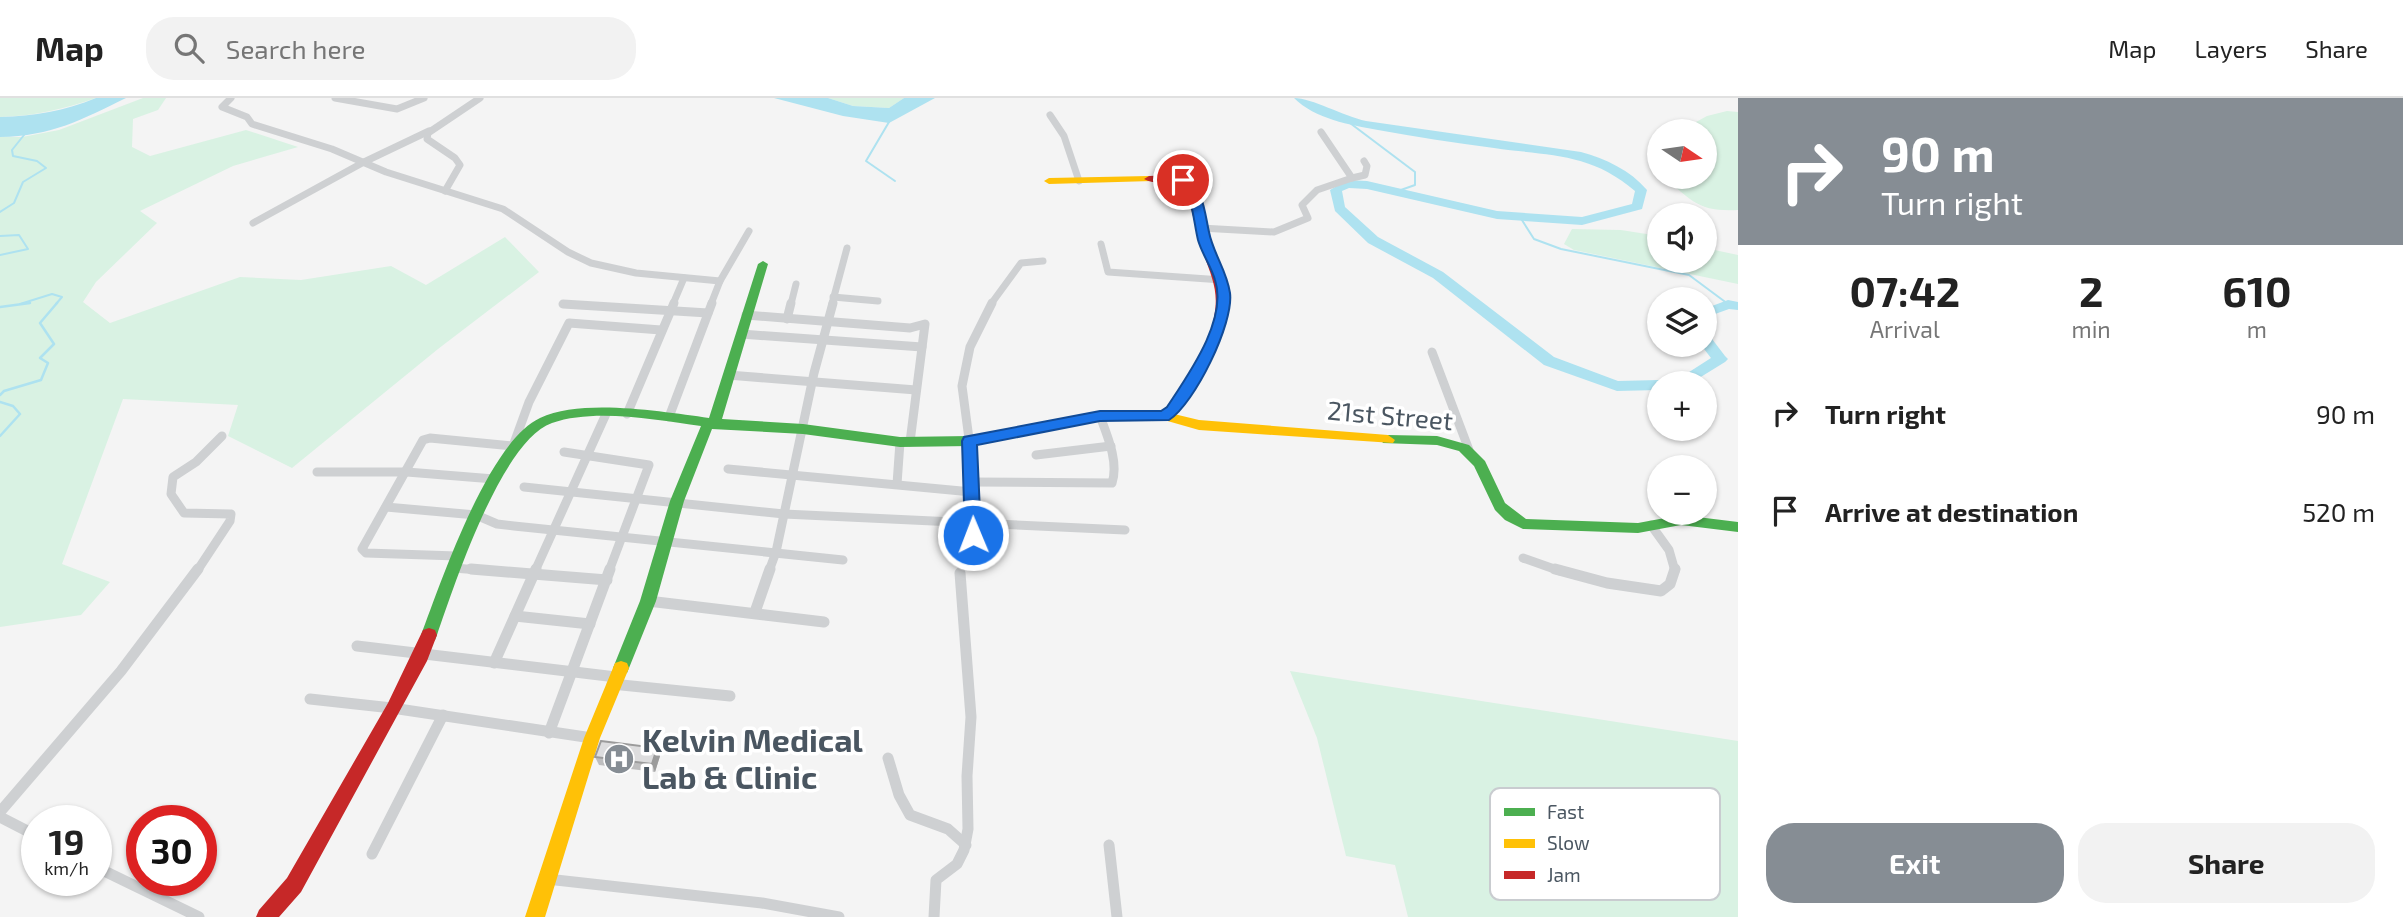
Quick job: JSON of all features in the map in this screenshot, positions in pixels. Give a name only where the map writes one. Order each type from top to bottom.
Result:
[{"type":"street","points":[[231,98],[222,107],[247,117],[252,124],[503,209],[559,246],[592,263],[720,281]]},
{"type":"street","points":[[335,98],[401,109],[424,98]]},
{"type":"street","points":[[253,223],[364,162],[429,131],[480,98]]},
{"type":"street","points":[[1050,115],[1064,136],[1079,181]]},
{"type":"street","points":[[429,131],[427,139],[455,158],[460,165],[445,191]]},
{"type":"street","points":[[1321,132],[1352,178]]},
{"type":"street","points":[[1201,228],[1274,232],[1281,227],[1297,225],[1308,218],[1302,205],[1304,200],[1330,183],[1365,175],[1367,166],[1364,161]]},
{"type":"street","points":[[1049,181],[1183,180],[1188,183],[1195,196],[1201,228],[1222,280],[1222,315],[1208,351],[1181,399],[1172,411],[1164,416]]},
{"type":"street","points":[[669,417],[720,281],[748,231]]},
{"type":"street","points":[[1101,244],[1108,272],[1222,280]]},
{"type":"street","points":[[755,612],[776,552],[822,339],[847,248]]},
{"type":"street","points":[[973,535],[970,441],[962,403],[975,330],[1002,286],[1021,263],[1043,261]]},
{"type":"street","points":[[535,917],[592,738],[648,601],[677,501],[703,432],[714,423],[763,264]]},
{"type":"street","points":[[626,414],[684,278]]},
{"type":"street","points":[[787,319],[796,284]]},
{"type":"street","points":[[833,297],[878,301]]},
{"type":"street","points":[[563,304],[708,313]]},
{"type":"street","points":[[746,315],[910,328],[925,324],[916,390],[897,484]]},
{"type":"street","points":[[266,917],[294,885],[421,656],[455,562],[494,479],[513,446],[528,401],[569,323],[661,330]]},
{"type":"street","points":[[741,334],[922,347]]},
{"type":"street","points":[[1432,352],[1469,450]]},
{"type":"street","points":[[728,375],[916,390]]},
{"type":"street","name":"21st Street","points":[[513,446],[532,428],[554,416],[572,413],[669,417],[803,429],[905,442],[970,441],[1100,416],[1164,416],[1183,424],[1456,445],[1469,450],[1499,510],[1510,520],[1523,524],[1638,528],[1651,525]]},
{"type":"street","points":[[494,663],[606,414]]},
{"type":"street","points":[[727,469],[897,484],[972,487],[1112,483],[1114,478],[1111,446],[1100,416]]},
{"type":"street","points":[[21,826],[0,814],[88,715],[153,631],[230,521],[231,514],[184,513],[171,494],[177,472],[195,462],[222,436]]},
{"type":"street","points":[[513,446],[426,438],[423,440],[362,549],[366,553],[455,562],[534,574],[607,580]]},
{"type":"street","points":[[1036,455],[1111,446]]},
{"type":"street","points":[[549,733],[624,537],[648,463],[564,452]]},
{"type":"street","points":[[317,472],[407,472],[494,479]]},
{"type":"street","points":[[524,487],[784,514],[1125,530]]},
{"type":"street","points":[[386,507],[476,515],[497,524],[843,560]]},
{"type":"street","name":"21st Street","points":[[1717,524],[1738,527]]},
{"type":"street","points":[[1523,558],[1582,580],[1661,591],[1668,586],[1675,574],[1676,564],[1651,525]]},
{"type":"street","points":[[934,917],[936,880],[952,872],[966,845],[970,817],[967,773],[971,719],[960,573]]},
{"type":"street","points":[[648,601],[824,622]]},
{"type":"street","points":[[516,616],[590,624]]},
{"type":"street","points":[[357,646],[421,656],[572,672],[614,681],[730,696]]},
{"type":"street","points":[[310,699],[394,708],[592,738]]},
{"type":"street","points":[[372,854],[443,715]]},
{"type":"street","points":[[888,758],[899,795],[910,815],[948,829],[966,845]]},
{"type":"street","points":[[1109,845],[1117,917]]},
{"type":"street","points":[[112,875],[199,917]]},
{"type":"street","points":[[547,879],[762,903],[839,917]]},
{"type":"green space","points":[[0,98],[96,98],[49,111],[0,117]]},
{"type":"green space","points":[[143,98],[166,98],[158,110],[133,119],[132,147],[150,156],[246,130],[298,147],[233,166],[140,211],[157,223],[96,282],[83,302],[110,323],[240,277],[301,280],[391,266],[426,285],[505,237],[539,272],[438,349],[292,468],[228,436],[238,405],[123,399],[62,564],[110,582],[81,615],[0,627],[0,137],[22,137],[59,130]]},
{"type":"green space","points":[[828,98],[904,98],[889,108],[853,106]]},
{"type":"green space","points":[[1727,111],[1738,112],[1738,210],[1717,209],[1717,203],[1697,203],[1677,189],[1717,189],[1717,119],[1702,119]]},
{"type":"green space","points":[[1572,229],[1621,230],[1647,234],[1647,265],[1574,250],[1564,244]]},
{"type":"green space","points":[[1717,251],[1738,255],[1738,284],[1685,273],[1717,273]]},
{"type":"green space","points":[[1290,671],[1738,741],[1738,917],[1408,917],[1395,865],[1346,856],[1317,738]]},
{"type":"water","points":[[96,98],[126,98],[80,120],[51,130],[0,137],[0,117],[49,112]]},
{"type":"water","points":[[774,98],[828,98],[853,106],[889,108],[904,98],[935,98],[889,123],[843,116]]},
{"type":"building","points":[[601,741],[657,748],[652,764],[595,757]]},
{"type":"waterway","points":[[1299,98],[1330,115],[1348,120],[1494,145],[1581,156],[1597,161],[1626,177],[1641,190],[1638,206],[1582,221],[1497,215],[1367,185],[1347,184],[1336,190],[1339,208],[1373,240],[1438,275],[1549,361],[1617,386],[1647,385]]},
{"type":"waterway","points":[[1342,117],[1415,172],[1415,185],[1398,191]]},
{"type":"waterway","points":[[889,122],[866,161],[895,181]]},
{"type":"waterway","points":[[0,212],[14,203],[23,182],[46,168],[37,161],[13,156],[12,150],[24,135]]},
{"type":"waterway","points":[[1520,217],[1534,239],[1561,249],[1689,275],[1728,304]]},
{"type":"waterway","points":[[0,236],[19,235],[28,249],[0,255]]},
{"type":"waterway","points":[[20,304],[52,294],[62,297],[56,304]]},
{"type":"waterway","points":[[0,307],[30,303]]},
{"type":"waterway","points":[[0,395],[4,391],[41,380],[48,363],[40,358],[54,344],[40,323],[57,303]]},
{"type":"waterway","points":[[1717,309],[1728,304],[1738,306]]},
{"type":"waterway","points":[[1700,371],[1720,359],[1717,355]]},
{"type":"waterway","points":[[0,402],[13,406],[20,414],[0,436]]},
{"type":"traffic: fast","points":[[429,635],[461,551],[492,484],[509,455],[527,433],[544,421],[582,413],[628,413],[714,423],[763,264]]},
{"type":"traffic: fast","points":[[621,668],[648,601],[677,501],[707,426],[714,423],[803,429],[900,442],[970,441],[1027,430]]},
{"type":"traffic: fast","points":[[1388,440],[1437,440],[1464,448],[1480,464],[1500,506],[1523,524],[1638,528],[1681,520],[1738,527]]},
{"type":"traffic: slow","points":[[1049,181],[1149,179]]},
{"type":"traffic: slow","points":[[1027,430],[1100,416],[1164,416],[1181,399],[1194,379],[1215,336]]},
{"type":"traffic: slow","points":[[1164,416],[1199,425],[1388,440]]},
{"type":"traffic: slow","points":[[535,917],[592,738],[621,668]]},
{"type":"traffic: jam","points":[[1149,179],[1172,178],[1188,183],[1191,190],[1205,243],[1222,288],[1223,308],[1215,336]]},
{"type":"traffic: jam","points":[[266,917],[294,885],[394,708],[429,635]]},
{"type":"place","name":"Kelvin Medical Lab & Clinic","points":[[619,759]]},
{"type":"route","points":[[973,535],[970,441],[1100,416],[1164,416],[1172,411],[1192,381],[1222,315],[1224,296],[1222,280],[1205,243],[1195,196],[1188,183],[1183,180]]}]
